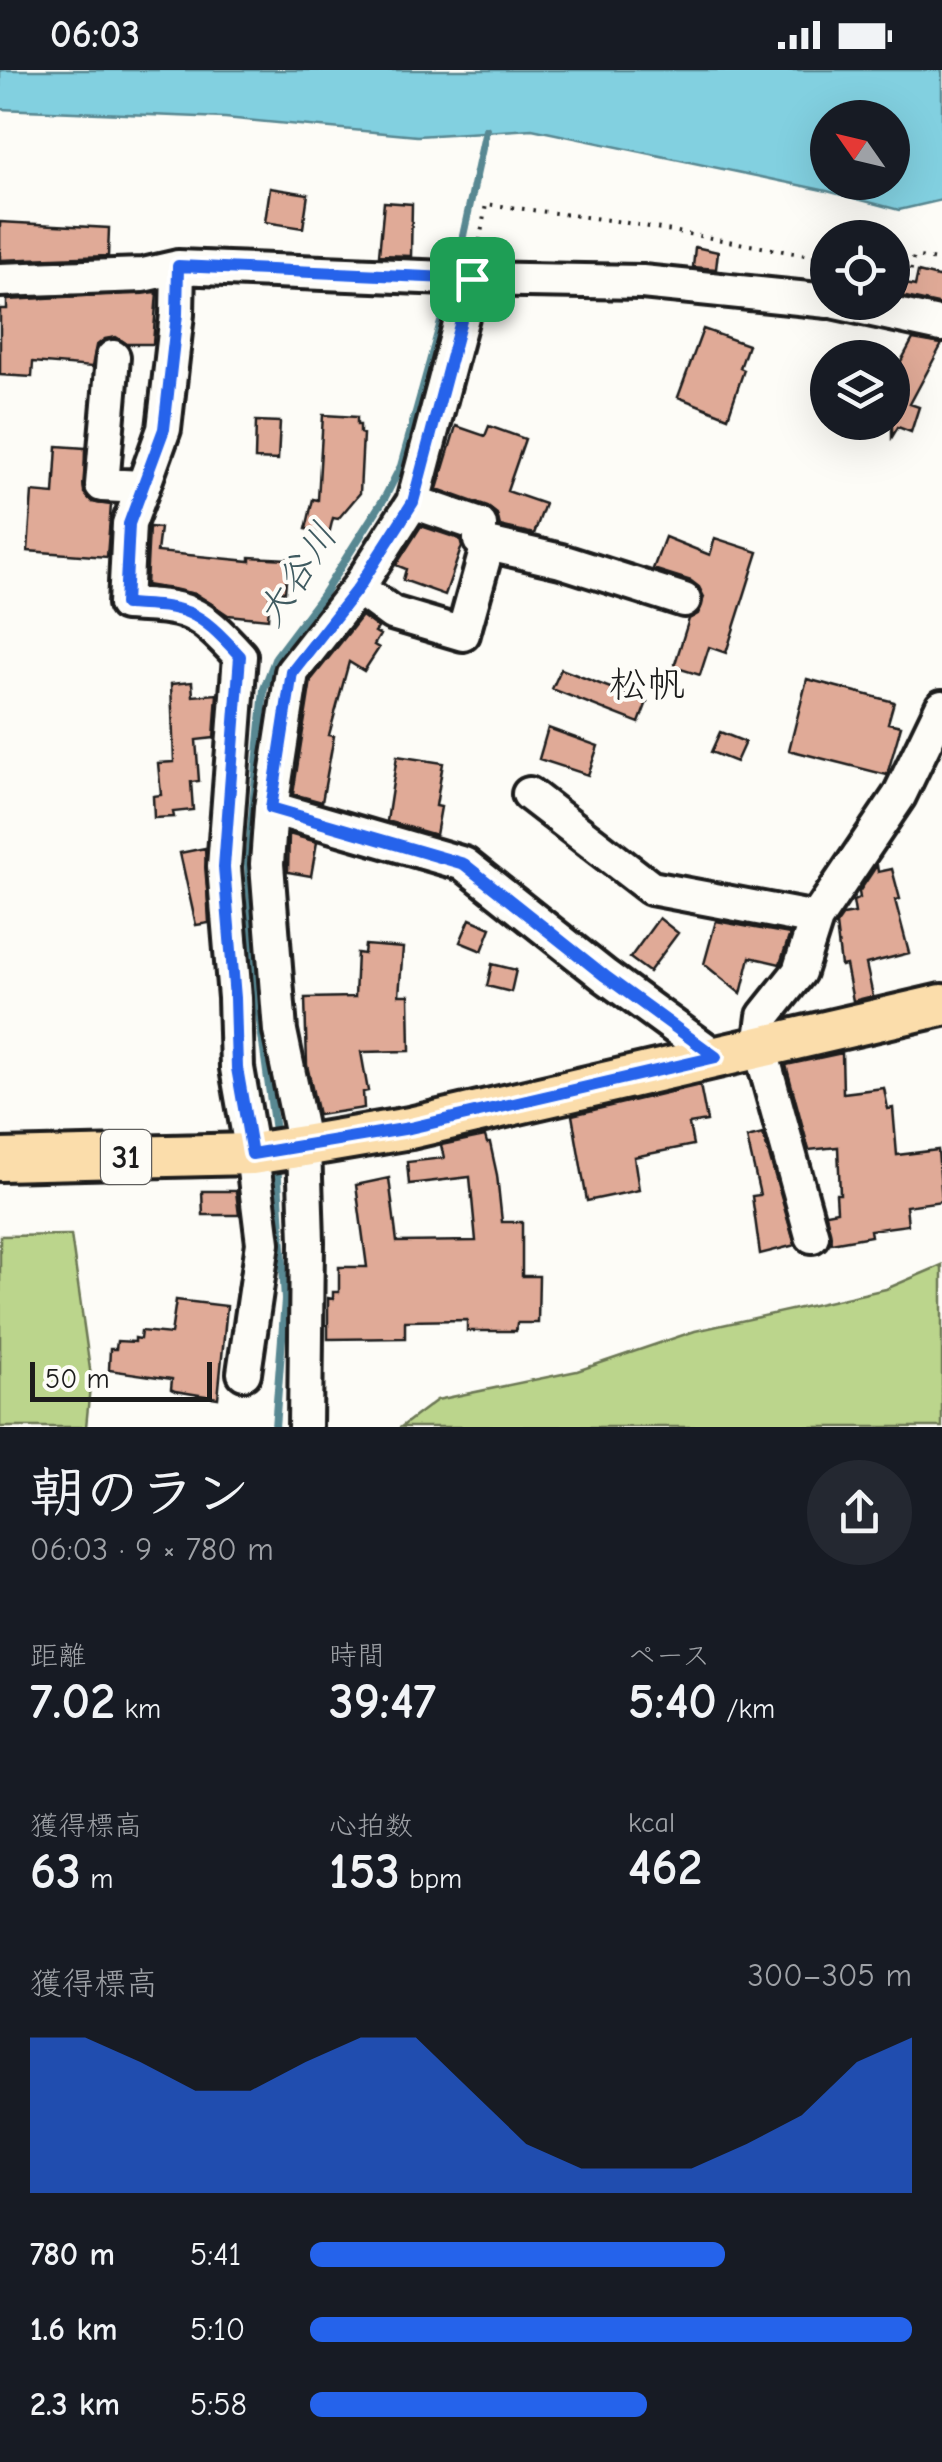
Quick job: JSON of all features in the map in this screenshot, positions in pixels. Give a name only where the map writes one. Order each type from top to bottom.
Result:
[{"type":"main road","name":"31","points":[[0,1160],[252,1154],[304,1146],[410,1128],[942,1005]]},
{"type":"street","points":[[178,266],[177,314],[164,429],[129,524],[125,604],[180,607],[214,628],[240,656],[224,867],[237,1068],[263,1243],[244,1372]]},
{"type":"street","points":[[0,280],[143,275],[178,266],[642,282],[810,299]]},
{"type":"street","points":[[305,1427],[304,1146],[280,1031],[267,864],[271,808],[292,672],[358,588],[413,502],[472,279]]},
{"type":"street","points":[[910,319],[942,326]]},
{"type":"street","points":[[113,357],[102,485],[143,487]]},
{"type":"street","points":[[413,502],[480,526],[480,540],[488,544],[684,600]]},
{"type":"street","points":[[358,588],[392,613],[463,634],[488,544]]},
{"type":"street","points":[[812,1236],[760,1047],[764,1016],[800,972],[816,920],[900,796],[942,708]]},
{"type":"street","points":[[529,794],[651,888],[816,920]]},
{"type":"street","points":[[271,808],[464,864],[605,976],[716,1057]]},
{"type":"path","points":[[472,279],[486,204],[616,221],[810,256]]},
{"type":"path","points":[[910,274],[914,256],[942,261]]},
{"type":"green space","points":[[71,1235],[91,1376],[86,1427],[0,1427],[0,1236]]},
{"type":"green space","points":[[942,1265],[942,1427],[401,1427],[437,1400],[577,1371],[695,1331],[886,1289]]},
{"type":"water","points":[[0,70],[942,70],[942,200],[899,210],[861,200],[910,200],[910,100],[810,100],[810,187],[532,129],[417,136],[225,118],[0,109]]},
{"type":"building","points":[[270,188],[308,194],[303,228],[265,222]]},
{"type":"building","points":[[384,202],[412,204],[411,256],[379,255]]},
{"type":"building","points":[[0,222],[109,228],[108,256],[0,260]]},
{"type":"building","points":[[695,247],[718,252],[716,269],[693,267]]},
{"type":"building","points":[[918,272],[942,278],[942,305],[910,298],[910,285],[915,286]]},
{"type":"building","points":[[157,292],[153,344],[127,344],[116,337],[105,339],[96,346],[92,367],[33,362],[32,377],[0,375],[0,309],[7,309],[7,300]]},
{"type":"building","points":[[703,329],[748,345],[728,417],[678,397]]},
{"type":"building","points":[[913,339],[942,344],[910,404]]},
{"type":"building","points":[[910,404],[919,407],[910,432]]},
{"type":"building","points":[[323,415],[357,417],[363,434],[360,493],[338,519],[333,518],[329,534],[306,529],[313,499],[318,500]]},
{"type":"building","points":[[256,421],[280,422],[278,460],[255,459]]},
{"type":"building","points":[[456,426],[485,436],[489,426],[525,439],[507,491],[545,504],[534,534],[500,526],[497,514],[488,507],[437,489]]},
{"type":"building","points":[[57,446],[85,448],[84,493],[92,502],[111,505],[107,557],[28,551],[32,492],[54,494]]},
{"type":"building","points":[[421,526],[460,539],[462,546],[445,595],[403,580],[406,569],[396,565]]},
{"type":"building","points":[[149,527],[160,528],[157,552],[250,561],[250,557],[288,559],[285,592],[270,590],[268,619],[228,615],[196,594],[146,585]]},
{"type":"building","points":[[665,537],[710,555],[715,538],[758,552],[726,653],[709,647],[700,675],[674,667],[689,619],[698,614],[704,597],[691,581],[653,569]]},
{"type":"building","points":[[362,616],[378,628],[375,632],[380,635],[374,645],[379,648],[364,671],[349,662],[329,735],[334,736],[322,802],[293,794],[311,680]]},
{"type":"building","points":[[561,669],[647,702],[639,723],[552,689]]},
{"type":"building","points":[[807,679],[894,702],[888,723],[901,726],[887,775],[789,750]]},
{"type":"building","points":[[192,682],[193,696],[217,694],[214,738],[196,740],[199,781],[191,782],[193,810],[173,812],[174,817],[154,818],[153,796],[161,795],[158,763],[174,762],[171,684]]},
{"type":"building","points":[[548,728],[598,746],[588,775],[539,759]]},
{"type":"building","points":[[720,732],[745,742],[736,762],[711,752]]},
{"type":"building","points":[[397,756],[443,763],[436,835],[387,821]]},
{"type":"building","points":[[289,834],[317,842],[311,876],[288,872]]},
{"type":"building","points":[[205,848],[209,923],[196,925],[180,853]]},
{"type":"building","points":[[877,865],[878,872],[892,869],[900,899],[895,900],[909,953],[866,964],[873,996],[853,1001],[846,965],[841,966],[836,925],[843,915],[855,913],[853,901],[860,898],[859,892]]},
{"type":"building","points":[[659,918],[678,933],[649,972],[630,958]]},
{"type":"building","points":[[470,919],[491,928],[482,951],[460,942]]},
{"type":"building","points":[[716,921],[790,934],[780,964],[750,957],[741,994],[704,964]]},
{"type":"building","points":[[365,945],[403,948],[399,995],[409,995],[410,1051],[361,1052],[368,1091],[363,1092],[364,1108],[318,1115],[307,1065],[305,998],[355,997],[357,953],[364,954]]},
{"type":"building","points":[[492,964],[516,970],[511,992],[487,986]]},
{"type":"building","points":[[842,1053],[843,1093],[884,1088],[888,1109],[893,1108],[897,1155],[938,1150],[942,1201],[906,1206],[908,1225],[870,1230],[871,1236],[831,1243],[826,1213],[837,1211],[838,1147],[809,1150],[786,1065]]},
{"type":"building","points":[[700,1085],[707,1121],[689,1124],[693,1145],[634,1157],[639,1190],[587,1201],[572,1115]]},
{"type":"building","points":[[763,1134],[795,1245],[760,1254],[752,1196],[760,1195],[747,1138]]},
{"type":"building","points":[[485,1136],[497,1175],[502,1222],[522,1222],[522,1276],[539,1276],[538,1323],[517,1323],[516,1331],[467,1331],[467,1320],[405,1321],[405,1338],[328,1339],[328,1298],[333,1299],[333,1292],[339,1292],[339,1267],[367,1267],[356,1185],[389,1178],[397,1242],[476,1241],[470,1177],[409,1184],[407,1162],[444,1158],[441,1145]]},
{"type":"building","points":[[202,1191],[236,1191],[239,1215],[203,1215]]},
{"type":"building","points":[[176,1300],[227,1306],[218,1398],[175,1391],[171,1389],[172,1379],[109,1370],[110,1349],[116,1349],[117,1341],[135,1342],[141,1331],[171,1334]]},
{"type":"waterway","name":"大谷川","points":[[456,268],[486,130]]},
{"type":"waterway","name":"大谷川","points":[[276,1138],[258,1007],[248,862],[264,689],[276,657],[322,596],[401,466],[451,286]]},
{"type":"waterway","name":"大谷川","points":[[275,1427],[285,1300],[277,1162]]},
{"type":"district","name":"松帆","points":[[647,685]]},
{"type":"route","points":[[178,266],[472,279],[413,502],[358,588],[292,672],[271,808],[464,864],[605,976],[716,1057],[410,1128],[252,1154],[237,1068],[224,867],[240,656],[214,628],[180,607],[125,604],[129,524],[164,429],[177,314],[178,266]]}]
